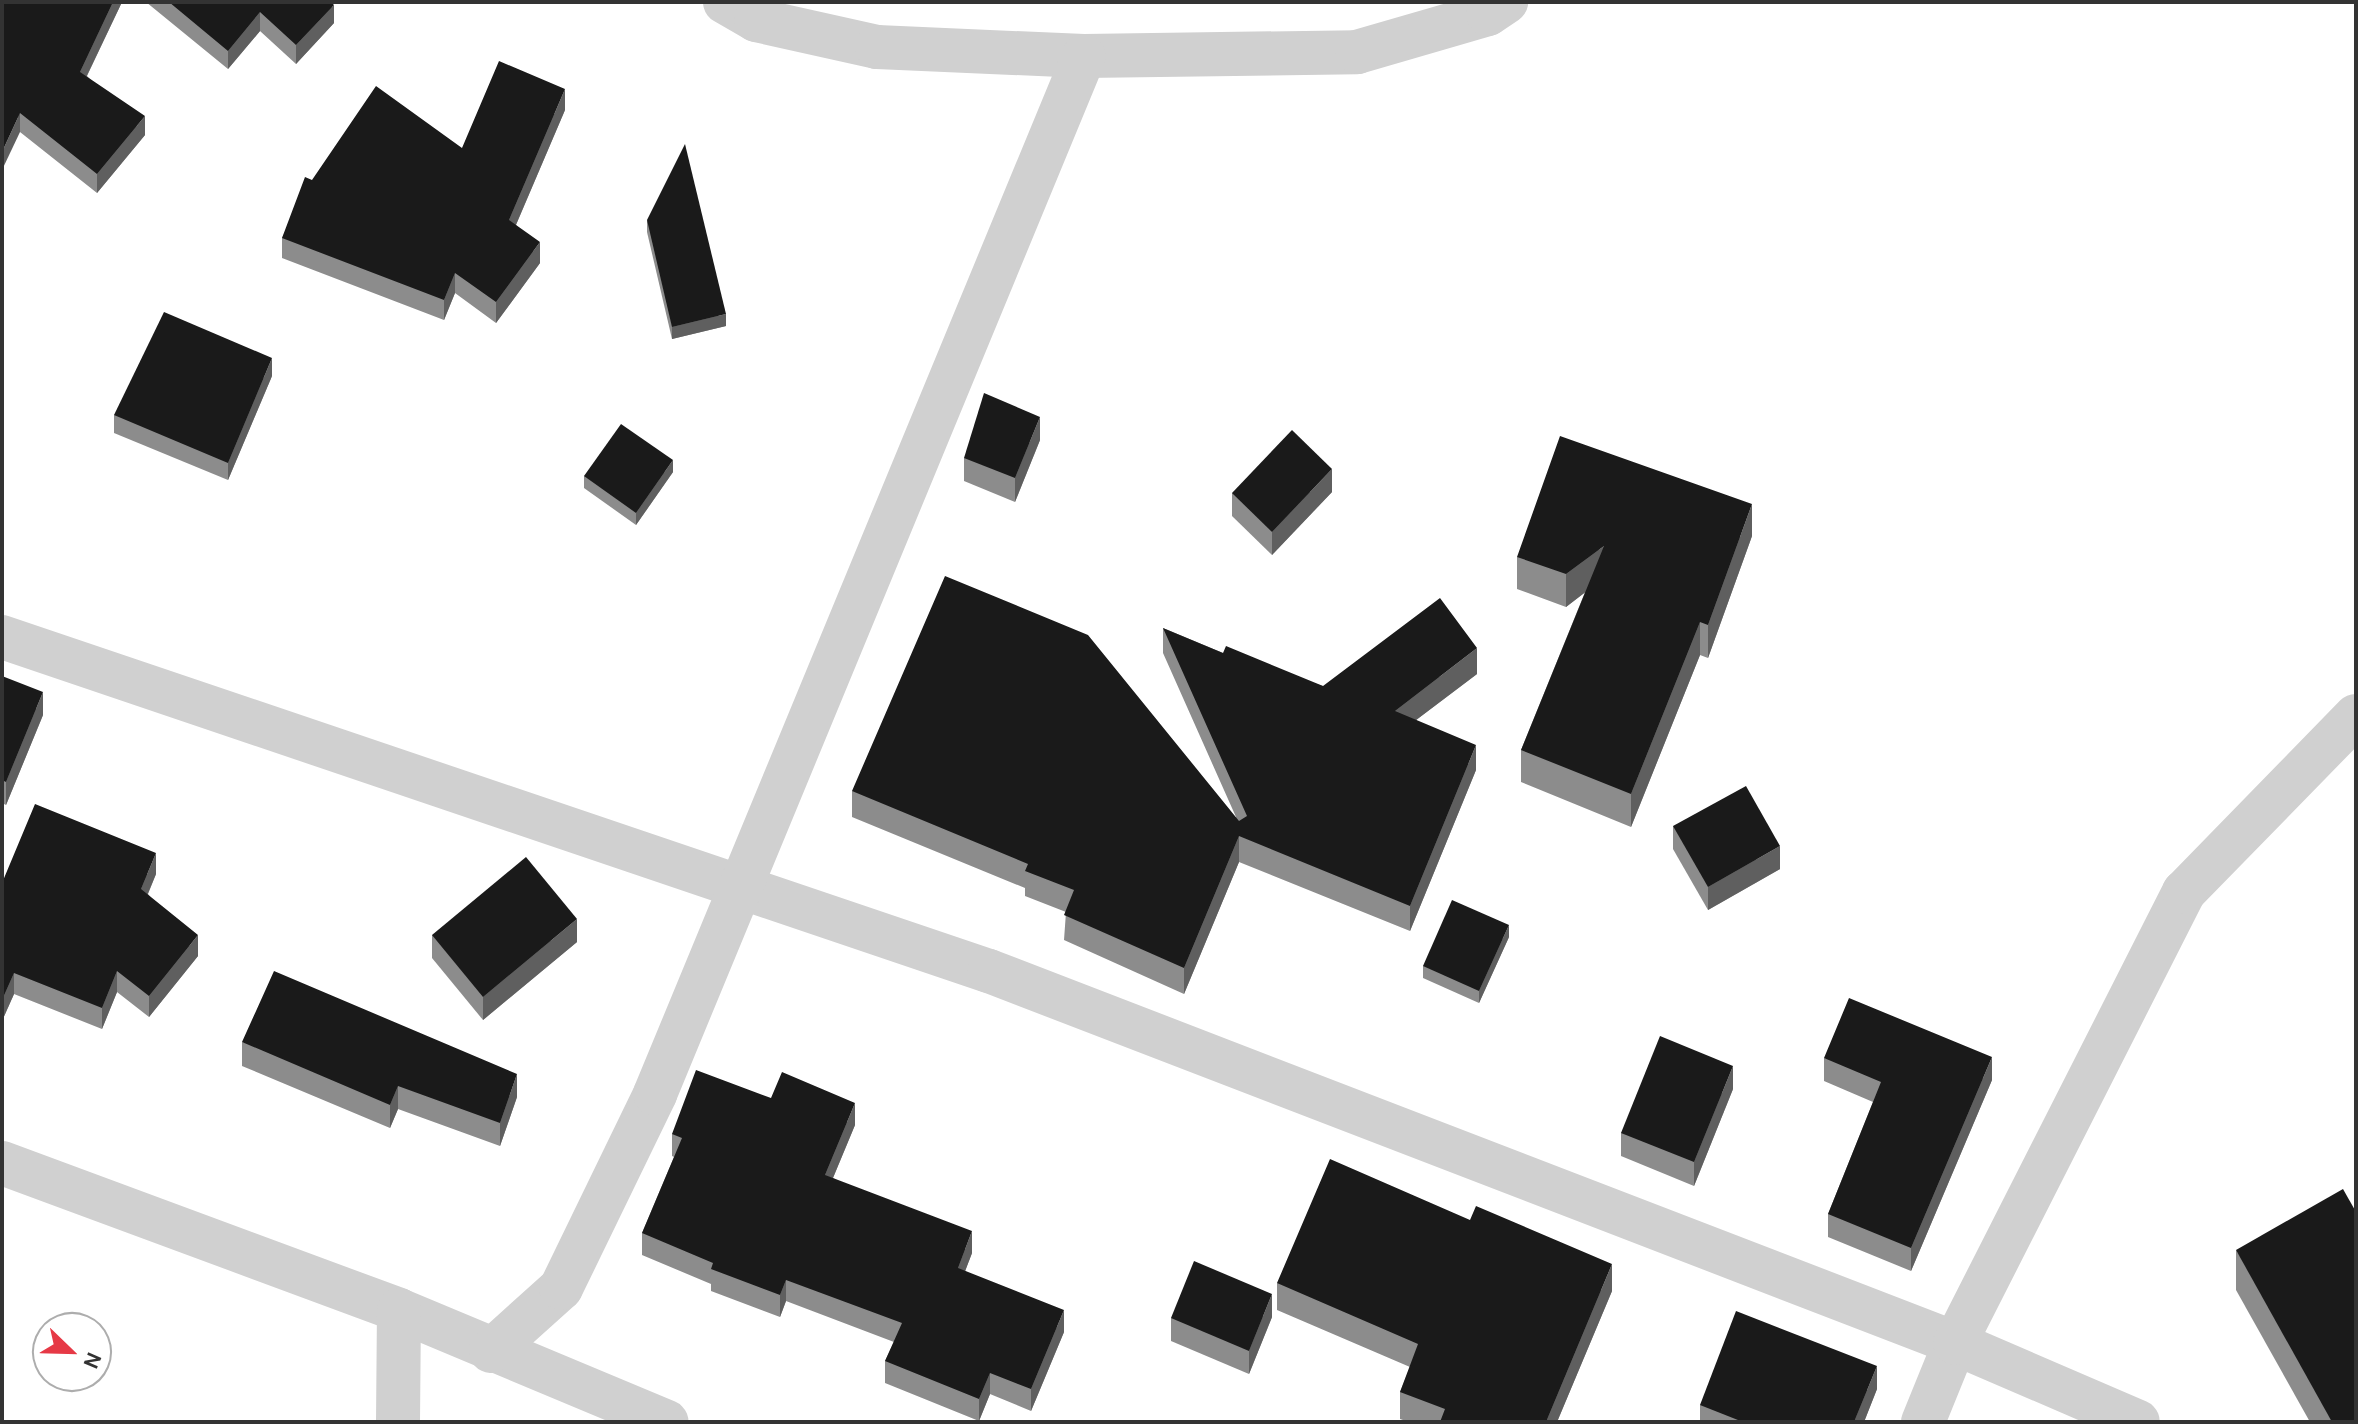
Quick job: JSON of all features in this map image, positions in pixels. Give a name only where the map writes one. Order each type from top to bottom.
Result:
[{"type":"street","points":[[725,2],[756,20],[877,47],[1084,56],[1357,52],[1488,14],[1506,2]]},
{"type":"street","points":[[491,1351],[561,1288],[655,1094],[738,884],[1084,56]]},
{"type":"street","points":[[2,637],[989,971],[1955,1343],[2138,1422]]},
{"type":"street","points":[[1923,1422],[1955,1343],[2184,892],[2356,716]]},
{"type":"street","points":[[2,1163],[399,1310],[667,1422]]},
{"type":"street","points":[[398,1422],[399,1310]]},
{"type":"building","points":[[2,2],[113,2],[80,72],[145,116],[97,174],[20,113],[2,152]]},
{"type":"building","points":[[169,2],[331,2],[334,5],[296,45],[260,12],[228,51]]},
{"type":"building","points":[[499,61],[565,89],[509,220],[540,242],[496,302],[455,273],[444,300],[282,238],[305,177],[312,180],[376,86],[462,148]]},
{"type":"building","points":[[685,144],[726,314],[672,327],[647,220]]},
{"type":"building","points":[[164,312],[272,358],[228,463],[114,415]]},
{"type":"building","points":[[984,393],[1040,417],[1015,478],[964,458]]},
{"type":"building","points":[[621,424],[673,460],[636,513],[584,476]]},
{"type":"building","points":[[1292,430],[1332,469],[1272,532],[1232,493]]},
{"type":"building","points":[[1560,436],[1752,504],[1708,625],[1700,622],[1631,794],[1521,750],[1604,546],[1566,574],[1517,557]]},
{"type":"building","points":[[945,576],[1088,635],[1239,821],[1247,816],[1163,628],[1223,653],[1226,646],[1323,686],[1440,598],[1477,648],[1395,711],[1476,745],[1410,906],[1239,836],[1184,968],[1064,915],[1074,890],[1025,871],[1028,864],[852,791]]},
{"type":"building","points":[[2,676],[43,692],[6,782],[2,780]]},
{"type":"building","points":[[1746,786],[1780,846],[1708,887],[1673,826]]},
{"type":"building","points":[[35,804],[156,853],[141,889],[198,935],[149,996],[117,971],[102,1008],[14,973],[2,1000],[2,883]]},
{"type":"building","points":[[526,857],[577,919],[483,997],[432,935]]},
{"type":"building","points":[[1452,900],[1509,925],[1479,991],[1423,966]]},
{"type":"building","points":[[274,971],[517,1074],[500,1123],[398,1086],[390,1105],[242,1042]]},
{"type":"building","points":[[1849,998],[1992,1057],[1911,1248],[1828,1214],[1881,1082],[1824,1058]]},
{"type":"building","points":[[1660,1036],[1733,1066],[1694,1162],[1621,1133]]},
{"type":"building","points":[[696,1070],[771,1098],[782,1072],[855,1103],[825,1175],[972,1231],[958,1268],[1064,1310],[1031,1389],[990,1373],[979,1399],[885,1361],[902,1323],[786,1280],[780,1295],[711,1269],[713,1263],[642,1233],[682,1138],[672,1134]]},
{"type":"building","points":[[1330,1159],[1470,1220],[1476,1206],[1612,1264],[1546,1422],[1440,1422],[1445,1409],[1400,1392],[1418,1344],[1277,1283]]},
{"type":"building","points":[[2343,1189],[2356,1212],[2356,1422],[2332,1422],[2236,1250]]},
{"type":"building","points":[[1194,1261],[1272,1294],[1249,1351],[1171,1318]]},
{"type":"building","points":[[1736,1311],[1877,1366],[1854,1422],[1743,1422],[1700,1405]]}]
